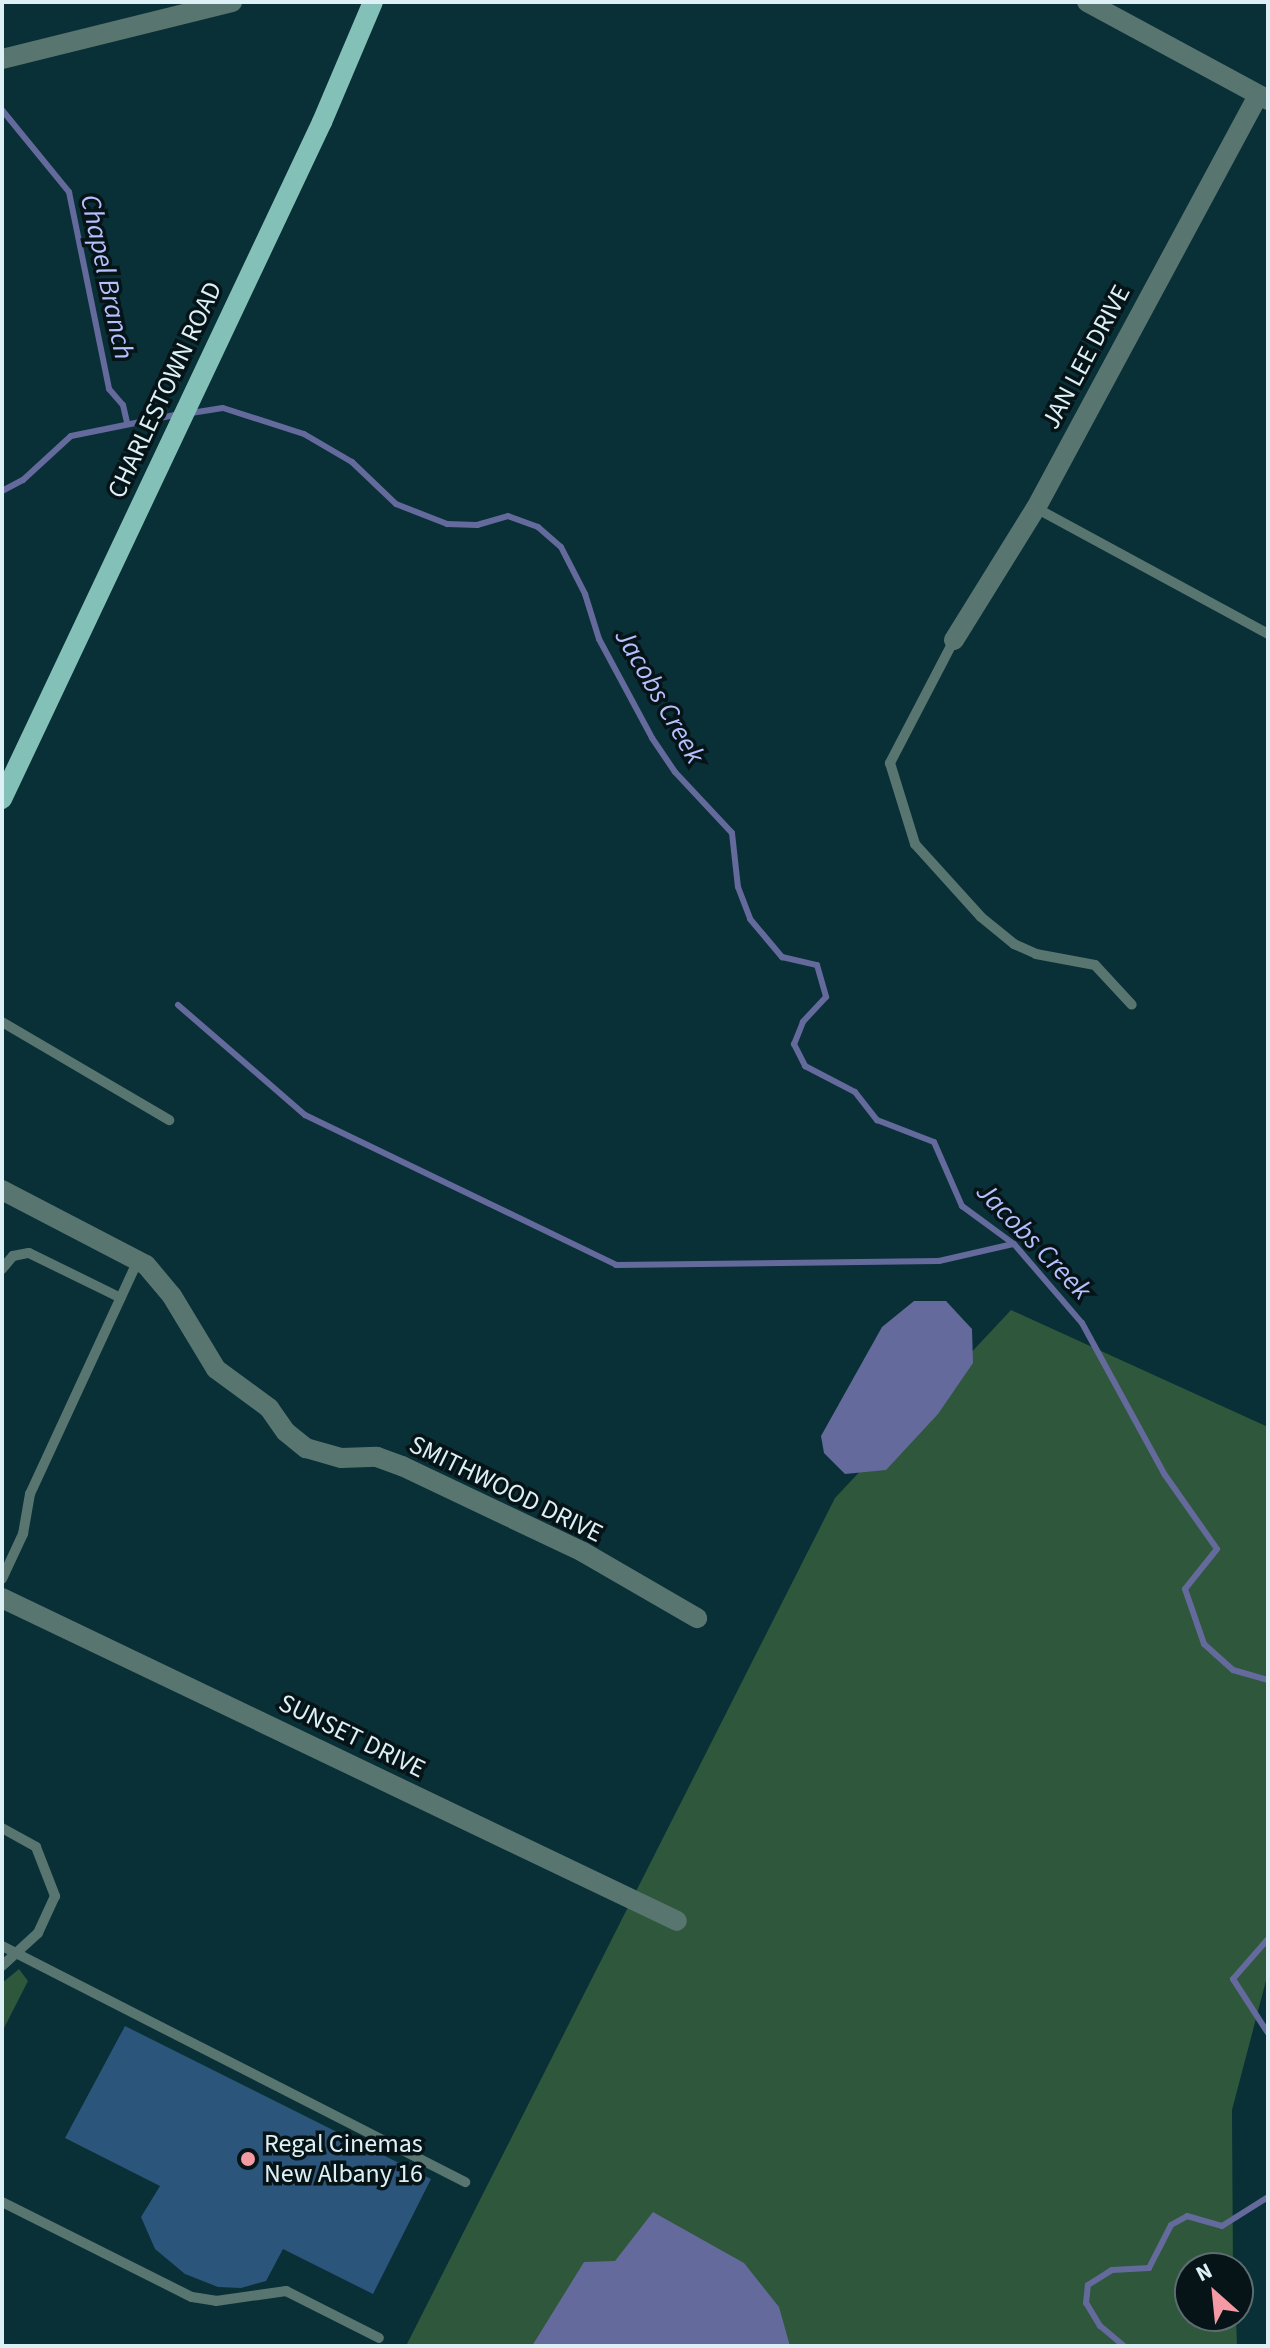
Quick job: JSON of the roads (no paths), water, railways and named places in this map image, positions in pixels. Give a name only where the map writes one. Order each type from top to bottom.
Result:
[{"type":"main road","name":"CHARLESTOWN ROAD","points":[[2,799],[322,122],[373,2]]},
{"type":"street","points":[[2,59],[232,2]]},
{"type":"street","points":[[1087,2],[1263,98]]},
{"type":"street","name":"JAN LEE DRIVE","points":[[954,640],[1036,508],[1263,98]]},
{"type":"street","name":"SMITHWOOD DRIVE","points":[[2,1190],[138,1260],[162,1281],[216,1369],[269,1408],[286,1432],[306,1448],[341,1458],[377,1457],[402,1466],[583,1552],[697,1618]]},
{"type":"street","name":"SUNSET DRIVE","points":[[2,1598],[677,1921]]},
{"type":"lane","points":[[1036,508],[1268,634]]},
{"type":"lane","points":[[954,640],[890,763],[910,835],[981,917],[1014,944],[1036,954],[1095,965],[1132,1005]]},
{"type":"lane","points":[[2,1022],[169,1120]]},
{"type":"lane","points":[[2,1269],[13,1256],[29,1253],[121,1298]]},
{"type":"lane","points":[[2,1579],[23,1534],[30,1494],[138,1260]]},
{"type":"lane","points":[[2,1828],[36,1847],[55,1896],[38,1933],[2,1966]]},
{"type":"lane","points":[[2,1946],[465,2182]]},
{"type":"lane","points":[[2,2202],[192,2297],[216,2301],[286,2291],[379,2338]]},
{"type":"water","points":[[914,1301],[946,1301],[972,1329],[973,1363],[938,1414],[886,1470],[845,1474],[824,1453],[821,1436],[882,1327]]},
{"type":"water","points":[[653,2212],[744,2263],[779,2307],[790,2346],[532,2346],[584,2262],[615,2261]]},
{"type":"waterway","name":"Chapel Branch","points":[[2,110],[69,192],[109,389],[123,405],[127,423]]},
{"type":"waterway","name":"Jacobs Creek","points":[[191,413],[223,408],[304,434],[352,462],[396,504],[447,524],[477,525],[508,516],[538,527],[561,547],[585,594],[599,639],[652,738],[675,772],[732,833],[738,887],[750,919],[782,957],[817,965],[826,997],[803,1022],[794,1044],[805,1066],[855,1092],[877,1120],[934,1142],[962,1206],[1014,1244],[1082,1323],[1165,1475],[1217,1549],[1185,1589],[1204,1644],[1233,1670],[1268,1680]]},
{"type":"waterway","name":"Jacobs Creek","points":[[2,491],[23,480],[71,436],[180,414]]},
{"type":"waterway","points":[[178,1005],[305,1115],[616,1265],[939,1261],[1013,1244]]},
{"type":"waterway","name":"Jacobs Creek","points":[[1268,1939],[1233,1979],[1268,2033]]},
{"type":"waterway","points":[[1124,2346],[1100,2326],[1086,2303],[1088,2285],[1112,2270],[1149,2268],[1171,2225],[1187,2216],[1222,2226],[1268,2197]]},
{"type":"place","name":"Regal Cinemas New Albany 16","points":[[248,2159]]}]
